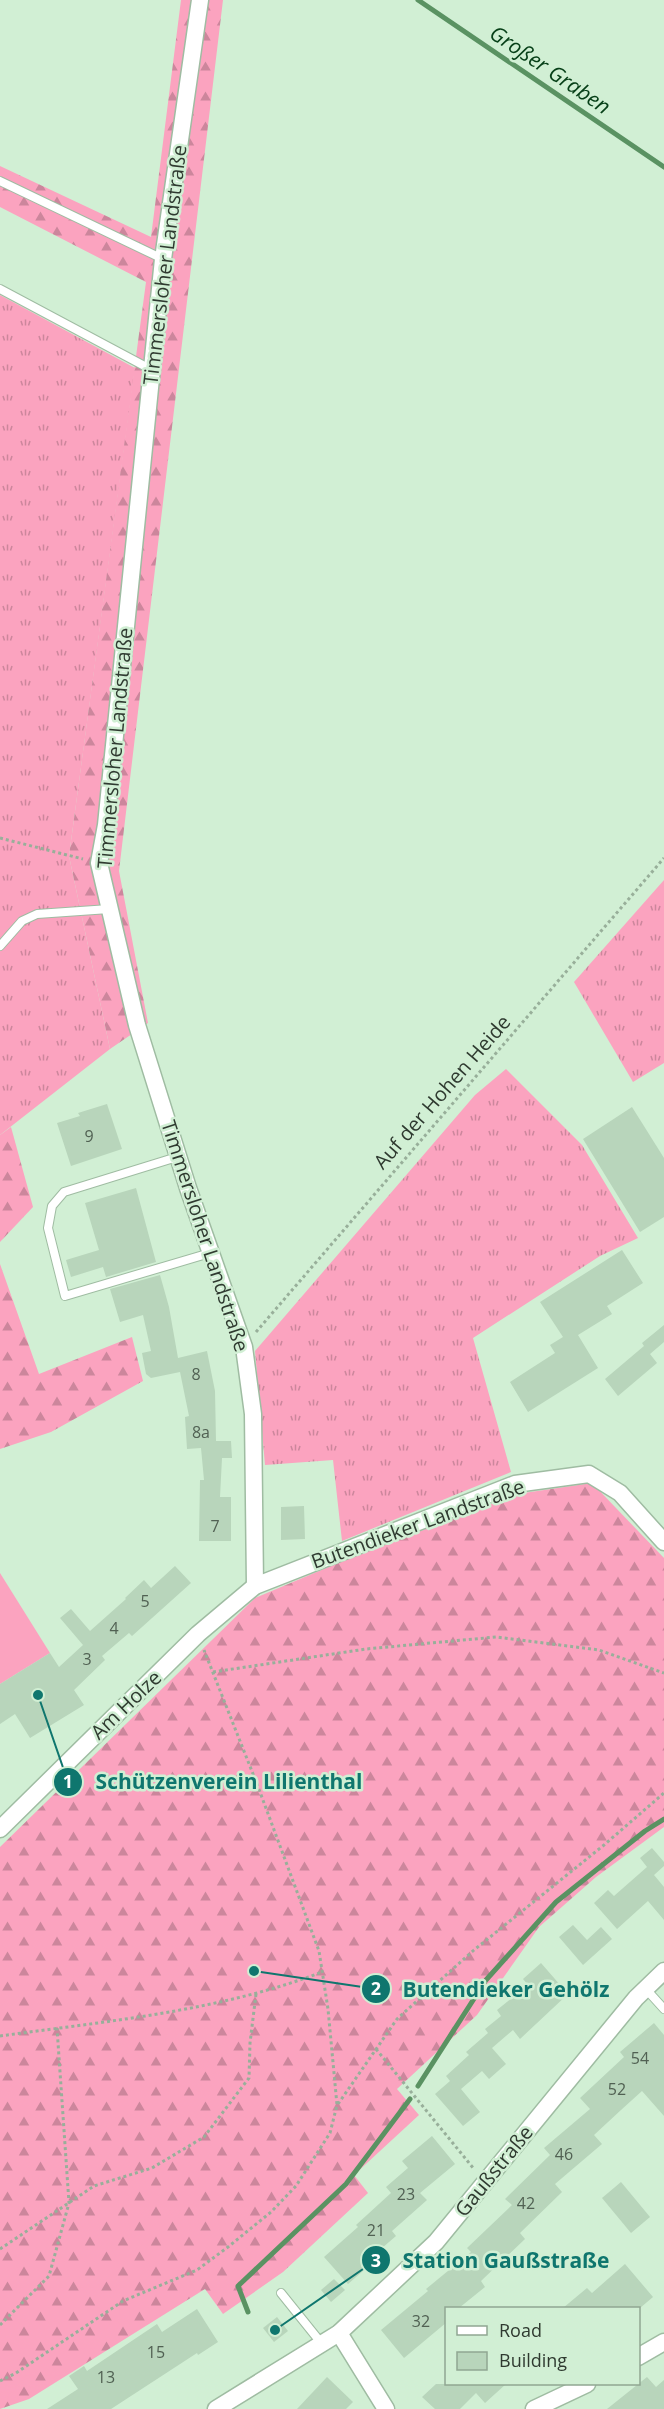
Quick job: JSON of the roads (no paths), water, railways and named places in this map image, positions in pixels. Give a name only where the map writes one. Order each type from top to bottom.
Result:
[{"type":"street","name":"Timmersloher Landstraße","points":[[200,0],[163,259],[106,825],[99,864],[137,1025],[177,1157],[244,1347],[253,1414],[255,1586]]},
{"type":"street","name":"Butendieker Landstraße","points":[[255,1586],[515,1484],[589,1473],[620,1493],[664,1542]]},
{"type":"street","name":"Am Holze","points":[[0,1829],[198,1635],[255,1586]]},
{"type":"street","name":"Gaußstraße","points":[[216,2409],[339,2333],[435,2242],[645,1988],[664,1971]]},
{"type":"street","points":[[339,2333],[386,2409]]},
{"type":"street","points":[[640,2356],[664,2342]]},
{"type":"street","points":[[534,2409],[585,2385]]},
{"type":"lane","points":[[0,181],[163,259]]},
{"type":"lane","points":[[0,289],[152,370]]},
{"type":"lane","points":[[0,946],[22,921],[37,914],[109,909]]},
{"type":"lane","points":[[177,1157],[64,1192],[52,1206],[48,1228],[65,1296],[210,1253]]},
{"type":"lane","points":[[645,1988],[664,2009]]},
{"type":"lane","points":[[281,2293],[321,2344]]},
{"type":"waterway","name":"Großer Graben","points":[[418,0],[664,167]]},
{"type":"waterway","points":[[418,2086],[486,1980],[556,1902],[645,1831],[664,1819]]},
{"type":"waterway","points":[[248,2312],[238,2286],[346,2184],[410,2099]]},
{"type":"place","name":"Schützenverein Lilienthal","points":[[38,1695]]},
{"type":"place","name":"Butendieker Gehölz","points":[[254,1971]]},
{"type":"place","name":"Station Gaußstraße","points":[[275,2330]]}]
